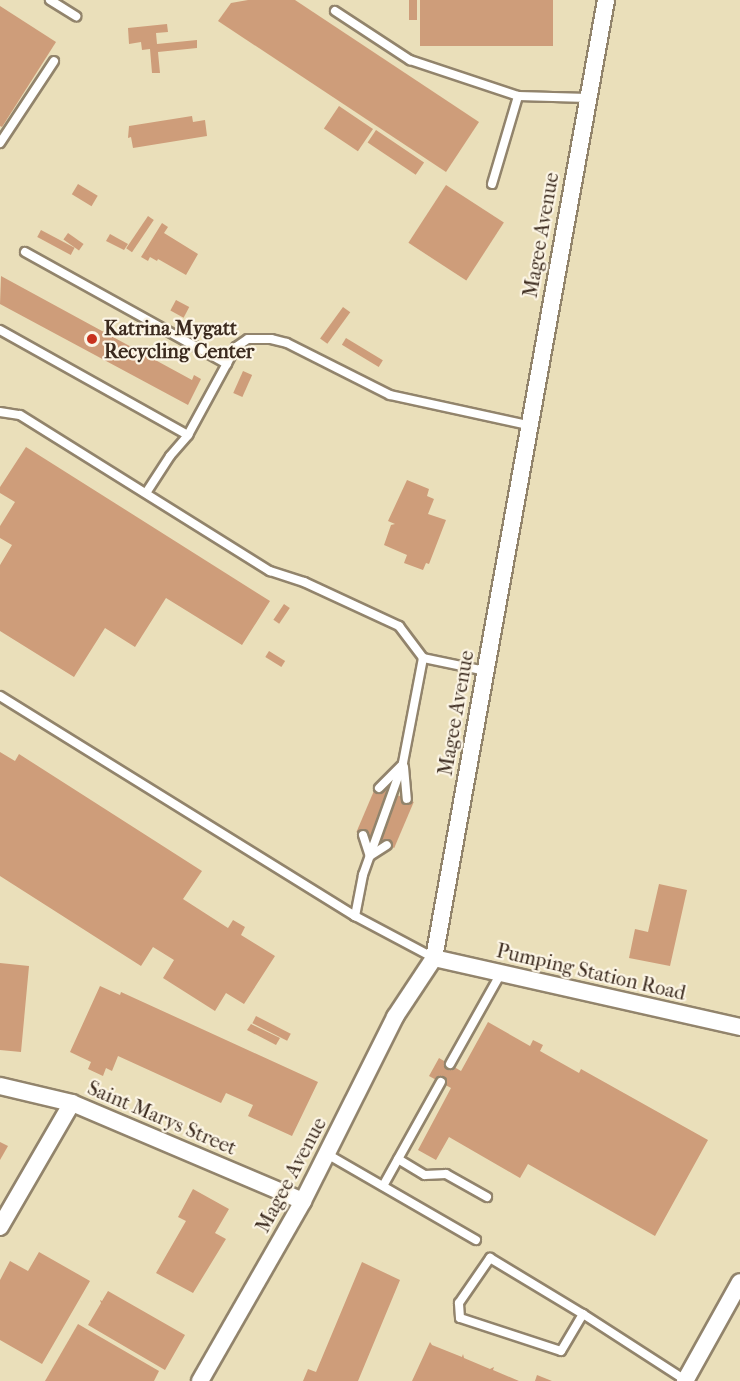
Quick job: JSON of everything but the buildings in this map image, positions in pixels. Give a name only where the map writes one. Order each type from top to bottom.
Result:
[{"type":"street","name":"Magee Avenue","points":[[200,1381],[303,1201],[395,1017],[434,957],[606,0]]},
{"type":"street","name":"Pumping Station Road","points":[[434,957],[740,1027]]},
{"type":"street","name":"Saint Marys Street","points":[[0,1086],[72,1103],[303,1201]]},
{"type":"street","points":[[0,1227],[72,1103]]},
{"type":"street","points":[[685,1381],[740,1282]]},
{"type":"lane","points":[[50,0],[76,16]]},
{"type":"lane","points":[[335,10],[410,60],[518,96],[588,98]]},
{"type":"lane","points":[[0,143],[54,61]]},
{"type":"lane","points":[[492,184],[518,96]]},
{"type":"lane","points":[[25,252],[227,364]]},
{"type":"lane","points":[[0,330],[188,435]]},
{"type":"lane","points":[[146,493],[170,456],[188,435],[236,347],[248,339],[271,339],[287,343],[390,395],[528,425]]},
{"type":"lane","points":[[0,412],[20,415],[270,571],[304,582],[399,626],[423,658],[485,671]]},
{"type":"lane","points":[[355,916],[363,875],[404,763],[423,658]]},
{"type":"lane","points":[[0,696],[355,916],[434,957]]},
{"type":"lane","points":[[379,788],[404,763]]},
{"type":"lane","points":[[404,763],[407,799]]},
{"type":"lane","points":[[363,835],[370,856]]},
{"type":"lane","points":[[370,856],[387,845]]},
{"type":"lane","points":[[450,1064],[501,973]]},
{"type":"lane","points":[[383,1186],[441,1082]]},
{"type":"lane","points":[[327,1154],[476,1240]]},
{"type":"lane","points":[[398,1159],[425,1175],[446,1174],[487,1197]]},
{"type":"lane","points":[[582,1314],[561,1351],[460,1318],[459,1303],[490,1258],[582,1314],[685,1381]]},
{"type":"place","name":"Katrina Mygatt Recycling Center","points":[[92,339]]}]
